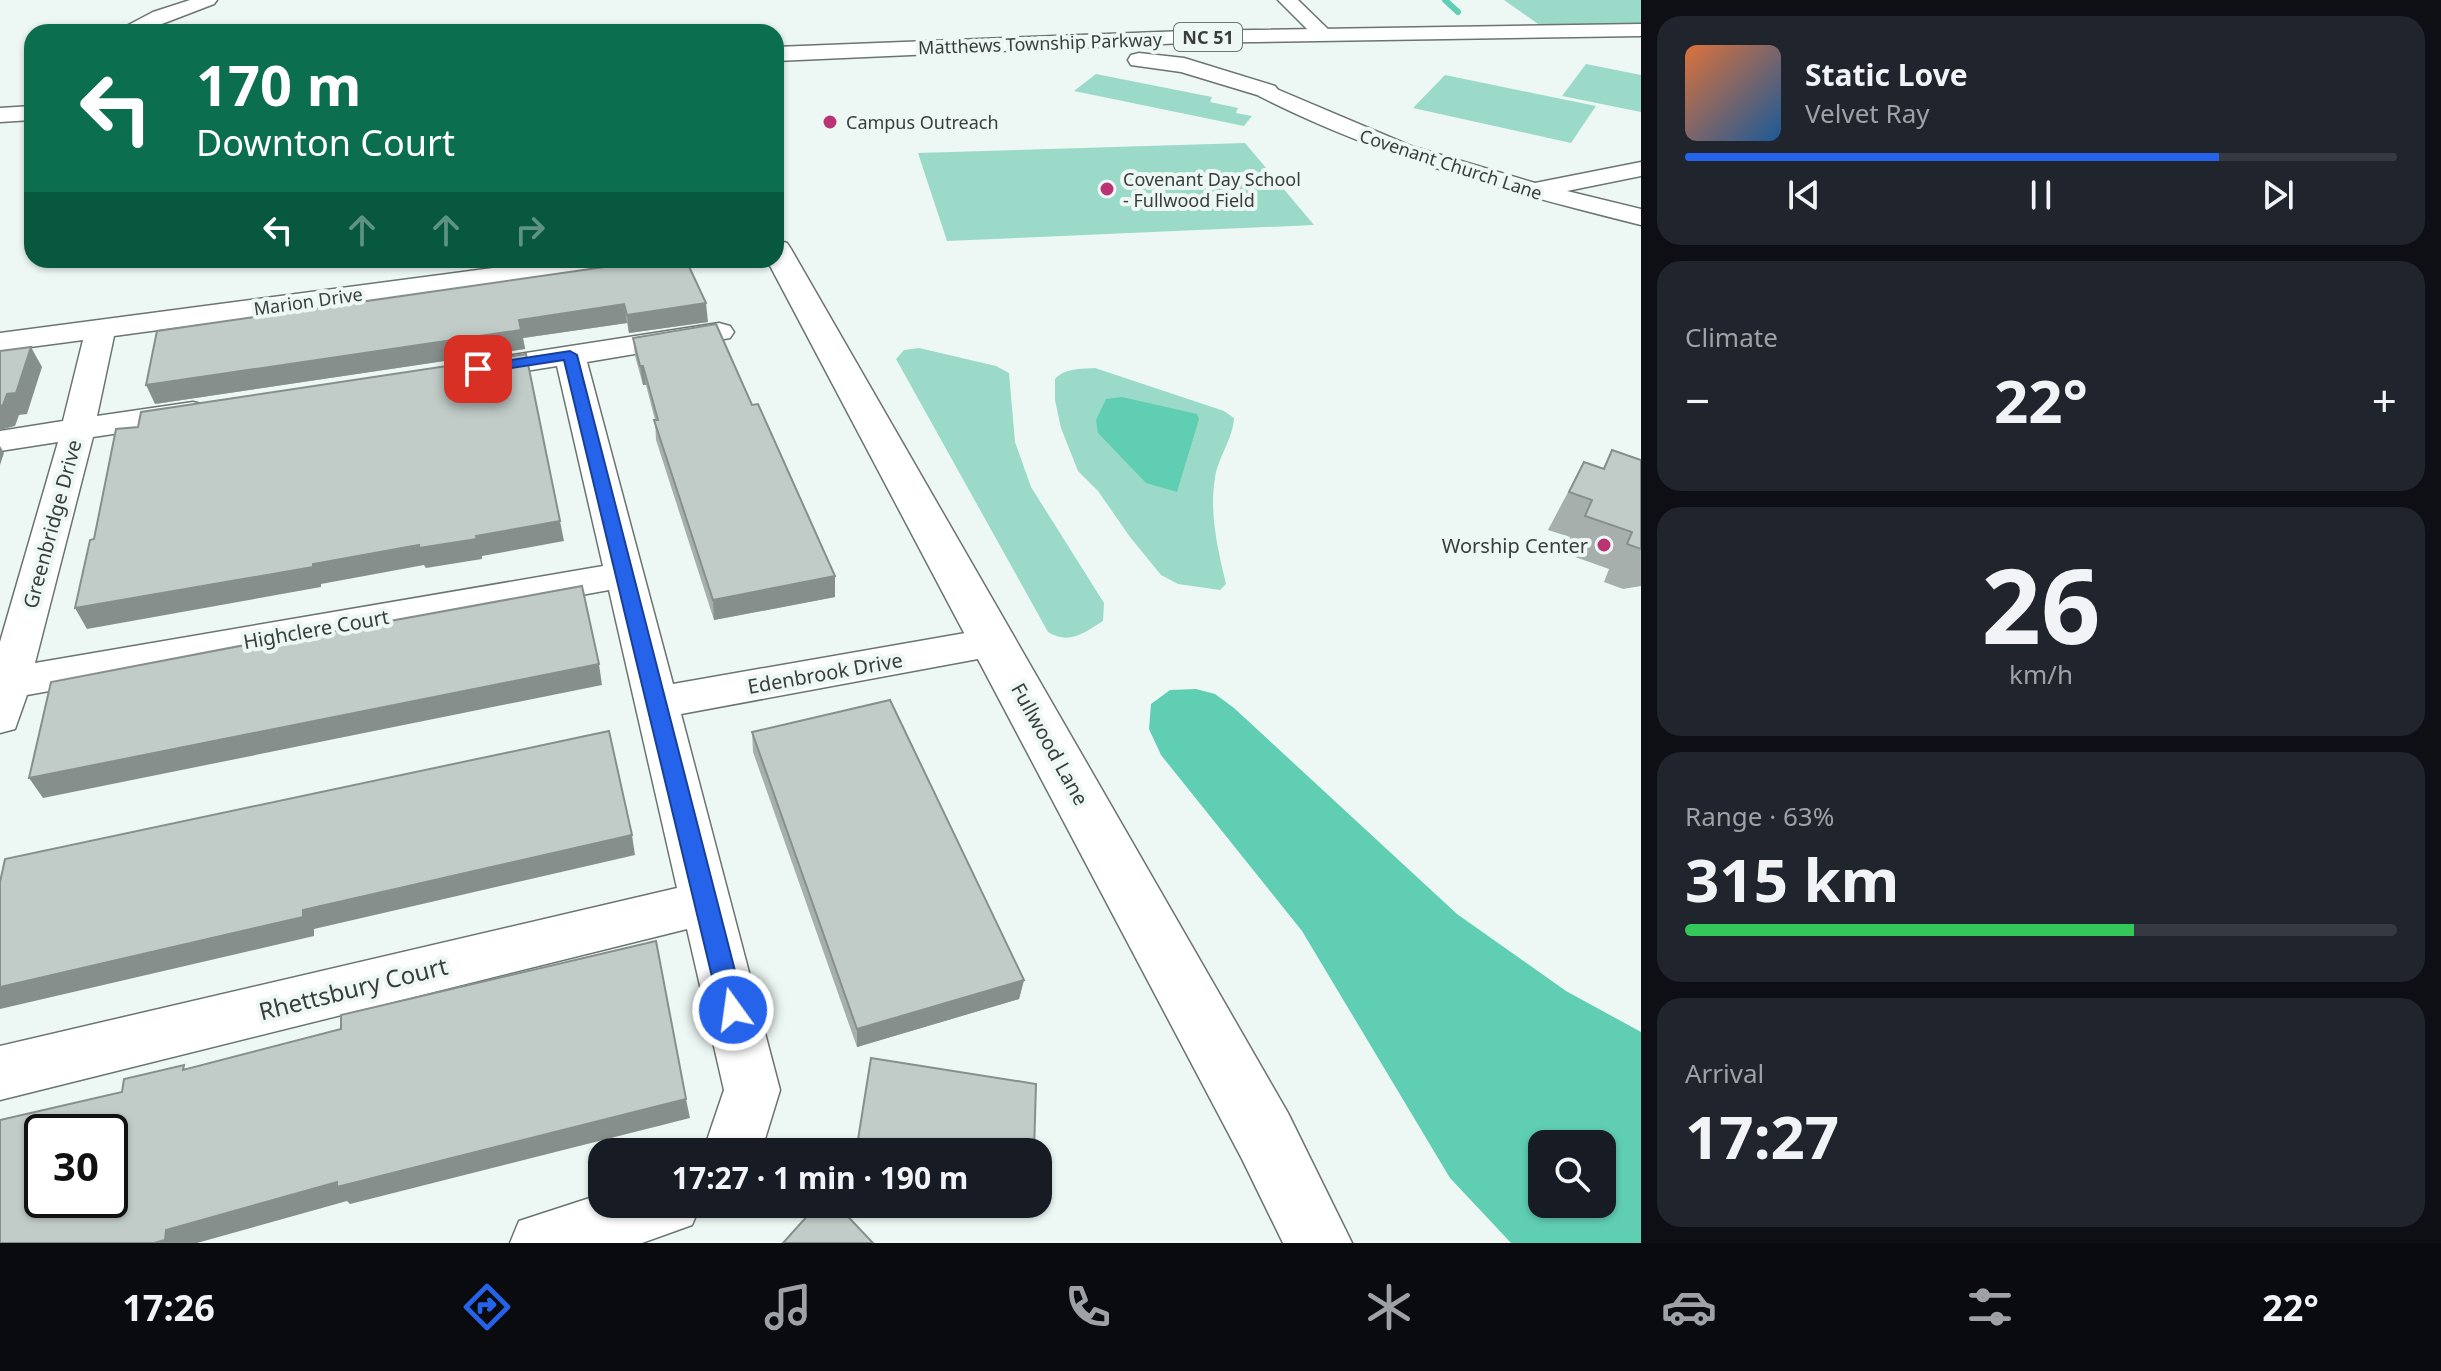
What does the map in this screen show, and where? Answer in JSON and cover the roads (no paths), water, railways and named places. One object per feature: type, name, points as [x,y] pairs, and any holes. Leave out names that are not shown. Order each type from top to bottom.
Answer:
[{"type":"main road","name":"Matthews Township Parkway","points":[[784,54],[1323,34],[1641,30]]},
{"type":"main road","name":"Matthews Township Parkway","points":[[784,70],[1265,51],[1641,45]]},
{"type":"main road","points":[[1265,51],[1251,60],[1248,68],[1267,91]]},
{"type":"main road","points":[[1029,59],[1053,63],[1157,61],[1206,70],[1267,91]]},
{"type":"main road","points":[[0,115],[24,114]]},
{"type":"main road","name":"Fullwood Lane","points":[[784,263],[1257,1122],[1318,1243]]},
{"type":"street","points":[[142,24],[208,0]]},
{"type":"street","points":[[1287,0],[1323,34]]},
{"type":"street","name":"Covenant Church Lane","points":[[1267,91],[1357,135],[1533,191],[1641,217]]},
{"type":"street","points":[[1533,191],[1641,169]]},
{"type":"street","name":"Marion Drive","points":[[0,342],[556,268]]},
{"type":"street","name":"Greenbridge Drive","points":[[4,700],[78,430],[100,329]]},
{"type":"street","points":[[447,374],[719,332]]},
{"type":"street","points":[[570,355],[752,1090],[737,1138]]},
{"type":"street","points":[[0,441],[216,409]]},
{"type":"street","name":"Highclere Court","points":[[4,700],[623,575]]},
{"type":"street","name":"Edenbrook Drive","points":[[655,703],[994,642]]},
{"type":"street","name":"Rhettsbury Court","points":[[0,1073],[706,903]]},
{"type":"street","points":[[541,1243],[624,1218]]},
{"type":"waterway","points":[[1445,0],[1458,12]]},
{"type":"place","name":"Campus Outreach","points":[[830,122]]},
{"type":"place","name":"Covenant Day School - Fullwood Field","points":[[1107,189]]},
{"type":"place","name":"Worship Center","points":[[1604,545]]}]
